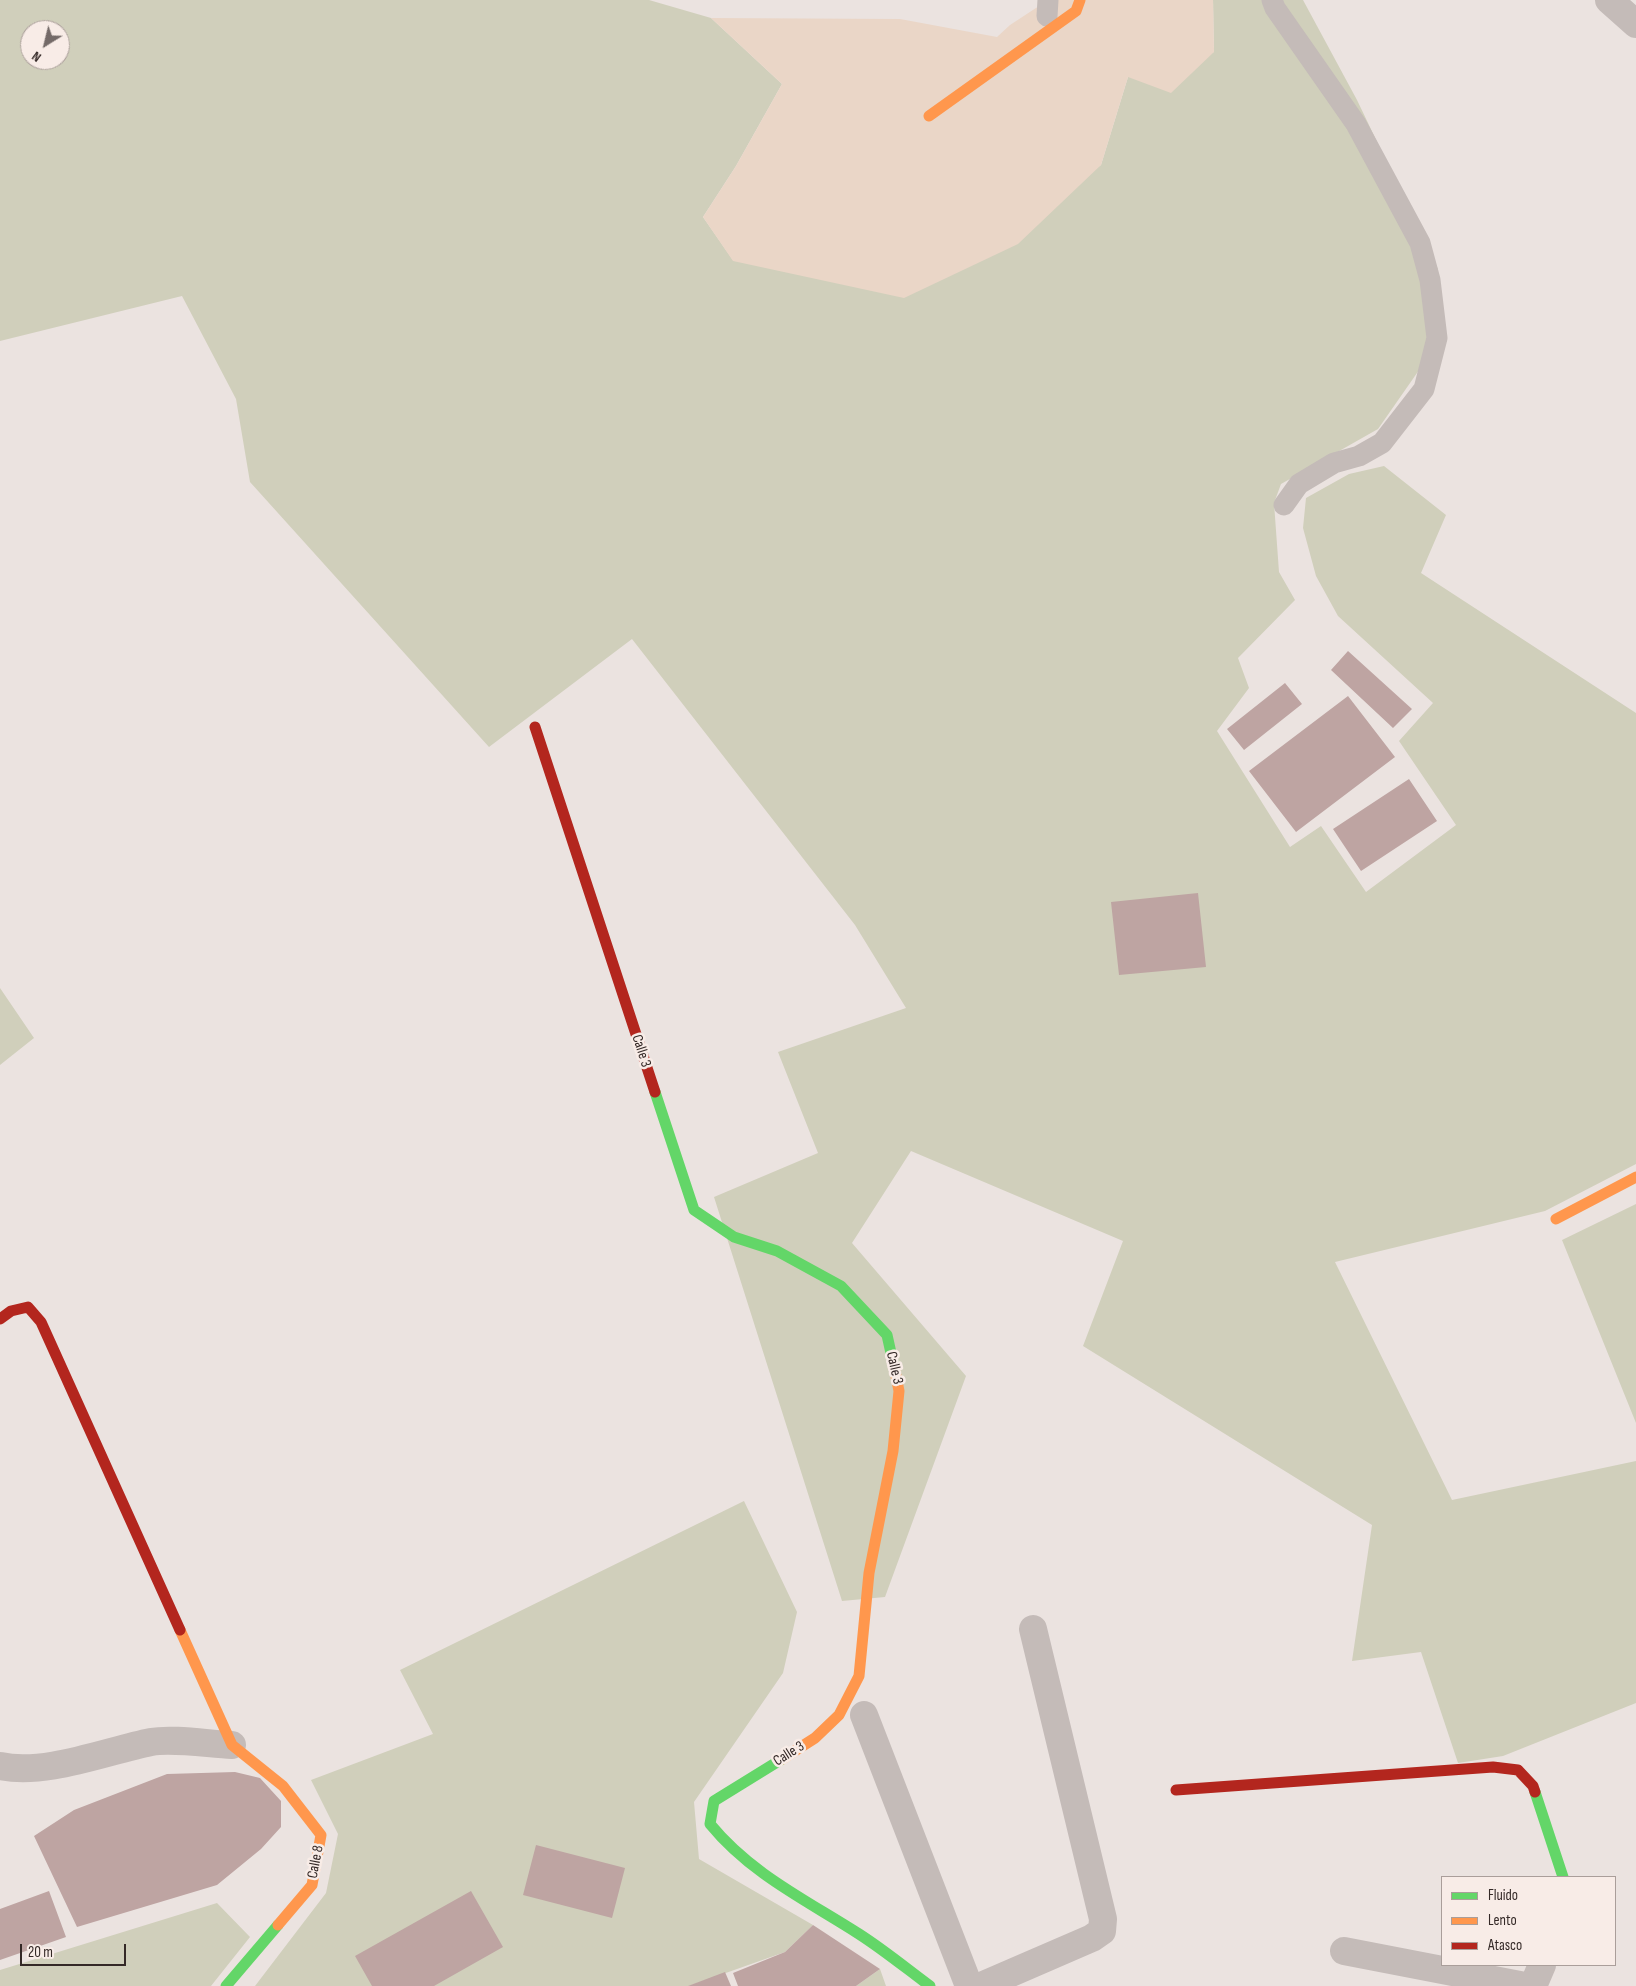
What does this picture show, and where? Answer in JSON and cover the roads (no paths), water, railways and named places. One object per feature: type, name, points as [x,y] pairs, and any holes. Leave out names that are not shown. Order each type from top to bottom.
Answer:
[{"type":"street","points":[[928,116],[1076,12],[1080,0]]},
{"type":"street","points":[[1609,0],[1636,24]]},
{"type":"street","name":"Calle 3","points":[[535,727],[694,1210],[734,1238],[777,1252],[841,1286],[886,1335],[900,1391],[893,1451],[868,1573],[859,1676],[839,1715],[814,1738],[714,1801],[710,1824],[724,1844],[785,1888],[862,1935],[930,1986]]},
{"type":"street","points":[[1556,1219],[1636,1176]]},
{"type":"street","points":[[0,1319],[11,1311],[28,1307],[41,1322],[232,1744],[153,1742],[66,1763],[13,1769],[0,1766]]},
{"type":"street","points":[[981,1986],[1092,1938],[1102,1931],[1103,1919],[1033,1629]]},
{"type":"street","points":[[864,1716],[969,1986]]},
{"type":"street","name":"Calle 8","points":[[226,1986],[312,1885],[321,1834],[283,1786],[232,1744]]},
{"type":"street","points":[[1176,1790],[1493,1767],[1518,1770],[1533,1786],[1563,1876]]},
{"type":"street","points":[[1344,1951],[1525,1986]]},
{"type":"street","points":[[1533,1986],[1542,1966]]},
{"type":"lane","points":[[1272,0],[1275,8],[1318,72],[1356,124],[1420,243],[1430,280],[1437,338],[1424,388],[1382,443],[1359,456],[1334,463],[1299,484],[1284,505]]}]
